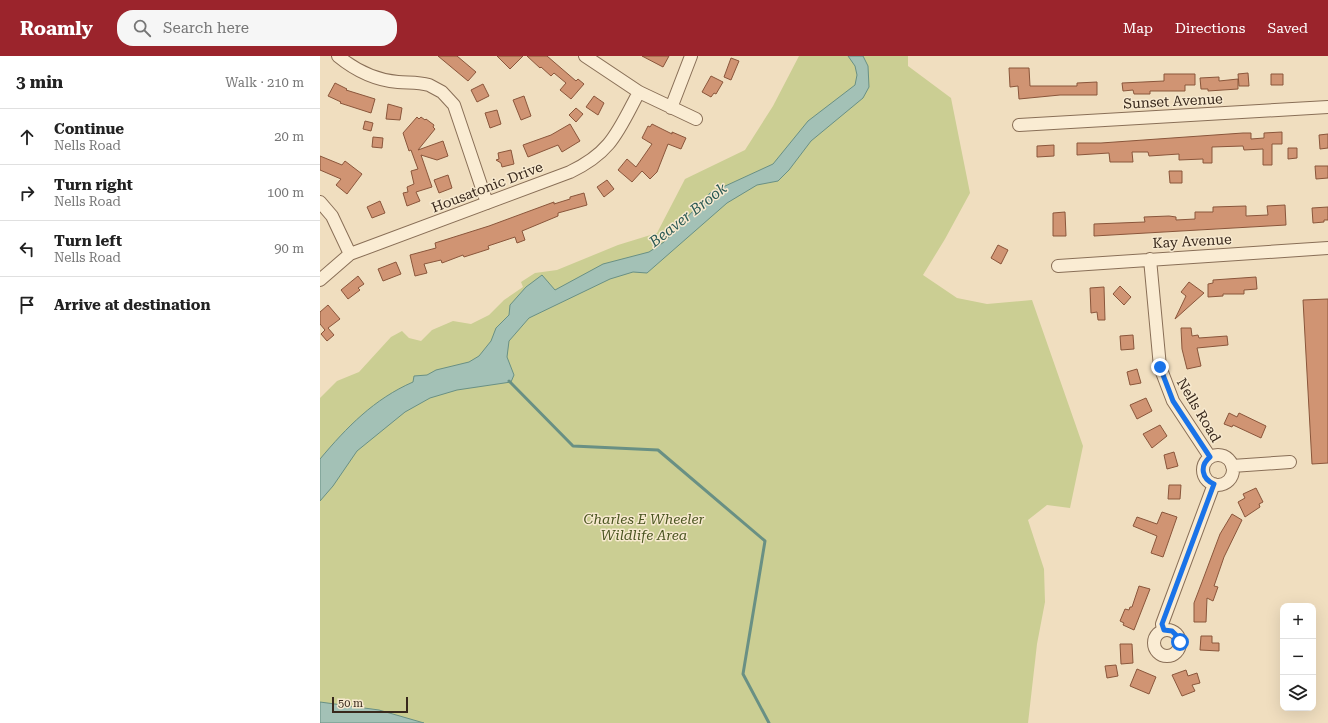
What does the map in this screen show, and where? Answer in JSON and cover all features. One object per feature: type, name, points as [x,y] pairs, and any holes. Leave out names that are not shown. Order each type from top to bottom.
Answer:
[{"type":"street","points":[[338,56],[351,66],[370,76],[384,80],[429,85],[436,87],[449,97],[459,116],[487,203]]},
{"type":"street","points":[[585,56],[639,92],[696,120]]},
{"type":"street","points":[[671,108],[691,56]]},
{"type":"street","name":"Housatonic Drive","points":[[320,280],[350,254],[570,172],[597,156],[613,140],[639,92]]},
{"type":"street","name":"Sunset Avenue","points":[[1019,125],[1328,106]]},
{"type":"street","points":[[320,202],[332,216],[350,254]]},
{"type":"street","name":"Kay Avenue","points":[[1058,266],[1328,248]]},
{"type":"street","name":"Nells Road","points":[[1150,259],[1160,367],[1173,401],[1210,457]]},
{"type":"street","name":"Nells Road","points":[[1214,484],[1206,479],[1203,470],[1206,460],[1214,455],[1223,456],[1232,466]]},
{"type":"street","points":[[1164,630],[1162,624],[1214,484],[1224,483],[1228,480],[1232,471],[1232,466],[1290,462]]},
{"type":"green space","name":"Charles E Wheeler Wildlife Area","points":[[799,56],[908,56],[908,66],[951,98],[970,193],[923,275],[957,298],[987,304],[1032,300],[1083,446],[1070,508],[1047,505],[1028,520],[1044,569],[1045,602],[1037,644],[1028,723],[320,723],[320,398],[337,381],[359,372],[391,337],[402,331],[409,338],[421,341],[432,330],[453,321],[471,324],[489,315],[504,300],[523,287],[521,282],[535,273],[557,270],[618,245],[657,233],[685,179],[745,150],[773,106]]},
{"type":"water","points":[[848,56],[863,56],[868,66],[869,87],[863,98],[811,141],[789,170],[778,181],[757,185],[727,203],[647,273],[633,272],[610,279],[529,318],[509,341],[507,357],[514,375],[511,382],[457,390],[430,398],[405,412],[357,451],[333,486],[320,501],[320,459],[340,436],[362,415],[386,397],[413,382],[414,376],[427,375],[436,370],[469,362],[479,356],[491,341],[496,328],[509,315],[510,305],[526,287],[542,275],[555,290],[603,264],[649,252],[664,242],[710,193],[773,164],[808,121],[855,85],[857,75],[855,66]]},
{"type":"water","points":[[320,702],[379,710],[424,723],[320,723]]},
{"type":"building","points":[[438,56],[457,56],[476,72],[468,81]]},
{"type":"building","points":[[497,56],[523,56],[510,69]]},
{"type":"building","points":[[527,56],[547,56],[576,81],[578,79],[584,84],[571,99],[560,90],[566,83],[554,73],[551,76]]},
{"type":"building","points":[[642,56],[669,56],[663,67]]},
{"type":"building","points":[[731,58],[739,61],[731,80],[724,77]]},
{"type":"building","points":[[1009,68],[1029,68],[1030,86],[1077,86],[1077,83],[1097,82],[1097,95],[1060,95],[1019,99],[1018,86],[1010,87]]},
{"type":"building","points":[[1248,73],[1249,86],[1239,86],[1238,74]]},
{"type":"building","points":[[1164,74],[1195,74],[1195,85],[1185,85],[1185,91],[1150,91],[1150,94],[1134,94],[1133,90],[1123,91],[1122,83],[1164,81]]},
{"type":"building","points":[[1271,74],[1283,74],[1283,85],[1271,85]]},
{"type":"building","points":[[711,76],[723,82],[716,94],[714,93],[711,97],[702,92]]},
{"type":"building","points":[[1219,77],[1219,81],[1238,79],[1238,89],[1208,91],[1208,89],[1201,89],[1200,78]]},
{"type":"building","points":[[335,83],[347,89],[346,90],[375,99],[371,113],[340,103],[341,102],[328,96]]},
{"type":"building","points":[[483,84],[489,96],[477,102],[471,90]]},
{"type":"building","points":[[524,96],[531,116],[521,120],[513,100]]},
{"type":"building","points":[[594,96],[604,103],[598,115],[586,107]]},
{"type":"building","points":[[388,104],[402,108],[400,120],[386,119]]},
{"type":"building","points":[[576,108],[583,114],[576,122],[569,115]]},
{"type":"building","points":[[497,110],[501,124],[490,128],[485,113]]},
{"type":"building","points":[[417,117],[419,119],[421,117],[425,120],[426,119],[434,125],[433,127],[435,129],[418,150],[443,141],[448,156],[437,160],[421,155],[432,187],[416,192],[420,201],[407,206],[403,193],[408,192],[407,187],[414,184],[411,171],[418,169],[411,150],[409,151],[403,133]]},
{"type":"building","points":[[365,121],[373,123],[371,131],[363,129]]},
{"type":"building","points":[[570,124],[580,141],[562,152],[558,145],[528,157],[523,145],[551,135]]},
{"type":"building","points":[[652,124],[672,134],[672,132],[686,138],[681,149],[668,144],[657,172],[650,179],[642,171],[632,182],[618,170],[627,159],[636,167],[652,144],[642,138],[648,126],[650,127]]},
{"type":"building","points":[[1282,132],[1282,144],[1272,144],[1272,165],[1263,165],[1263,149],[1244,150],[1243,146],[1212,147],[1212,163],[1203,163],[1203,159],[1179,160],[1179,154],[1149,156],[1148,152],[1132,152],[1133,162],[1110,162],[1109,153],[1077,155],[1077,143],[1101,143],[1243,133],[1251,133],[1251,139],[1264,138],[1264,133]]},
{"type":"building","points":[[1328,134],[1328,148],[1320,149],[1319,135]]},
{"type":"building","points":[[373,137],[383,138],[382,148],[372,147]]},
{"type":"building","points":[[1054,145],[1054,156],[1037,157],[1037,146]]},
{"type":"building","points":[[1288,148],[1297,148],[1297,158],[1288,159]]},
{"type":"building","points":[[511,150],[514,164],[502,167],[501,163],[496,160],[499,159],[498,153]]},
{"type":"building","points":[[320,156],[342,165],[345,161],[362,174],[347,194],[336,185],[341,179],[320,170]]},
{"type":"building","points":[[1315,166],[1328,166],[1328,178],[1316,179]]},
{"type":"building","points":[[1169,171],[1182,171],[1182,183],[1170,183]]},
{"type":"building","points":[[448,175],[452,188],[439,193],[434,180]]},
{"type":"building","points":[[607,180],[614,189],[604,197],[597,187]]},
{"type":"building","points":[[584,193],[587,205],[558,213],[558,216],[522,231],[525,240],[517,243],[515,237],[488,246],[489,249],[464,257],[463,255],[442,263],[441,260],[424,264],[427,273],[415,276],[410,255],[436,248],[435,243],[489,226],[554,202],[554,204],[570,199],[570,197]]},
{"type":"building","points":[[380,201],[385,213],[372,218],[367,207]]},
{"type":"building","points":[[1285,205],[1286,225],[1094,236],[1094,224],[1145,222],[1144,217],[1169,216],[1176,217],[1176,220],[1195,219],[1195,212],[1213,212],[1213,207],[1246,206],[1246,216],[1268,215],[1267,206]]},
{"type":"building","points":[[1328,207],[1328,220],[1313,223],[1312,208]]},
{"type":"building","points":[[1065,212],[1066,236],[1053,236],[1053,213]]},
{"type":"building","points":[[998,245],[1008,250],[1001,264],[991,258]]},
{"type":"building","points":[[396,262],[401,274],[383,281],[378,269]]},
{"type":"building","points":[[358,276],[364,284],[358,288],[360,290],[348,299],[341,290]]},
{"type":"building","points":[[1256,277],[1257,289],[1244,290],[1244,294],[1223,294],[1223,296],[1208,297],[1208,284],[1213,283],[1213,280]]},
{"type":"building","points":[[1189,282],[1204,293],[1175,319],[1186,296],[1181,292]]},
{"type":"building","points":[[1120,286],[1131,297],[1124,305],[1113,294]]},
{"type":"building","points":[[1104,287],[1105,320],[1098,320],[1097,312],[1091,313],[1090,288]]},
{"type":"building","points":[[1328,299],[1328,463],[1312,464],[1303,300]]},
{"type":"building","points":[[328,305],[340,319],[328,328],[334,335],[327,341],[321,334],[325,330],[320,324],[320,312]]},
{"type":"building","points":[[1181,328],[1191,328],[1192,336],[1198,335],[1199,338],[1227,336],[1228,345],[1197,348],[1201,366],[1187,369],[1182,349]]},
{"type":"building","points":[[1133,335],[1134,349],[1121,350],[1120,336]]},
{"type":"building","points":[[1137,369],[1141,383],[1130,385],[1127,372]]},
{"type":"building","points":[[1146,398],[1152,411],[1137,419],[1130,405]]},
{"type":"building","points":[[1229,413],[1237,417],[1239,413],[1266,426],[1261,438],[1233,425],[1232,427],[1224,424]]},
{"type":"building","points":[[1160,425],[1167,436],[1152,448],[1143,434]]},
{"type":"building","points":[[1174,452],[1178,466],[1167,469],[1164,455]]},
{"type":"building","points":[[1169,485],[1181,485],[1180,499],[1168,499]]},
{"type":"building","points":[[1256,488],[1263,502],[1259,504],[1260,507],[1245,517],[1238,502],[1245,498],[1243,494]]},
{"type":"building","points":[[1162,512],[1177,517],[1163,557],[1151,553],[1157,536],[1133,526],[1137,517],[1157,524]]},
{"type":"building","points":[[1232,514],[1242,520],[1224,557],[1214,586],[1218,587],[1213,601],[1207,598],[1206,622],[1194,622],[1194,603],[1220,534]]},
{"type":"building","points":[[1139,586],[1150,589],[1134,630],[1123,625],[1124,623],[1120,621],[1125,609],[1129,610],[1130,607],[1132,607]]},
{"type":"building","points":[[1201,636],[1212,636],[1212,643],[1219,643],[1219,651],[1200,650]]},
{"type":"building","points":[[1120,644],[1132,644],[1133,663],[1121,664]]},
{"type":"building","points":[[1116,665],[1118,676],[1107,678],[1105,666]]},
{"type":"building","points":[[1137,669],[1156,677],[1149,694],[1130,686]]},
{"type":"building","points":[[1186,670],[1188,676],[1197,673],[1200,683],[1192,685],[1195,691],[1182,696],[1172,675]]},
{"type":"waterway","points":[[509,381],[573,446],[658,450],[765,541],[743,674],[769,723]]},
{"type":"route","points":[[1160,367],[1165,385],[1173,401],[1210,457],[1206,460],[1203,470],[1206,479],[1214,484],[1162,624],[1164,630],[1172,631],[1176,634],[1180,642]]},
{"type":"water label","name":"Beaver Brook","points":[[688,215]]}]
